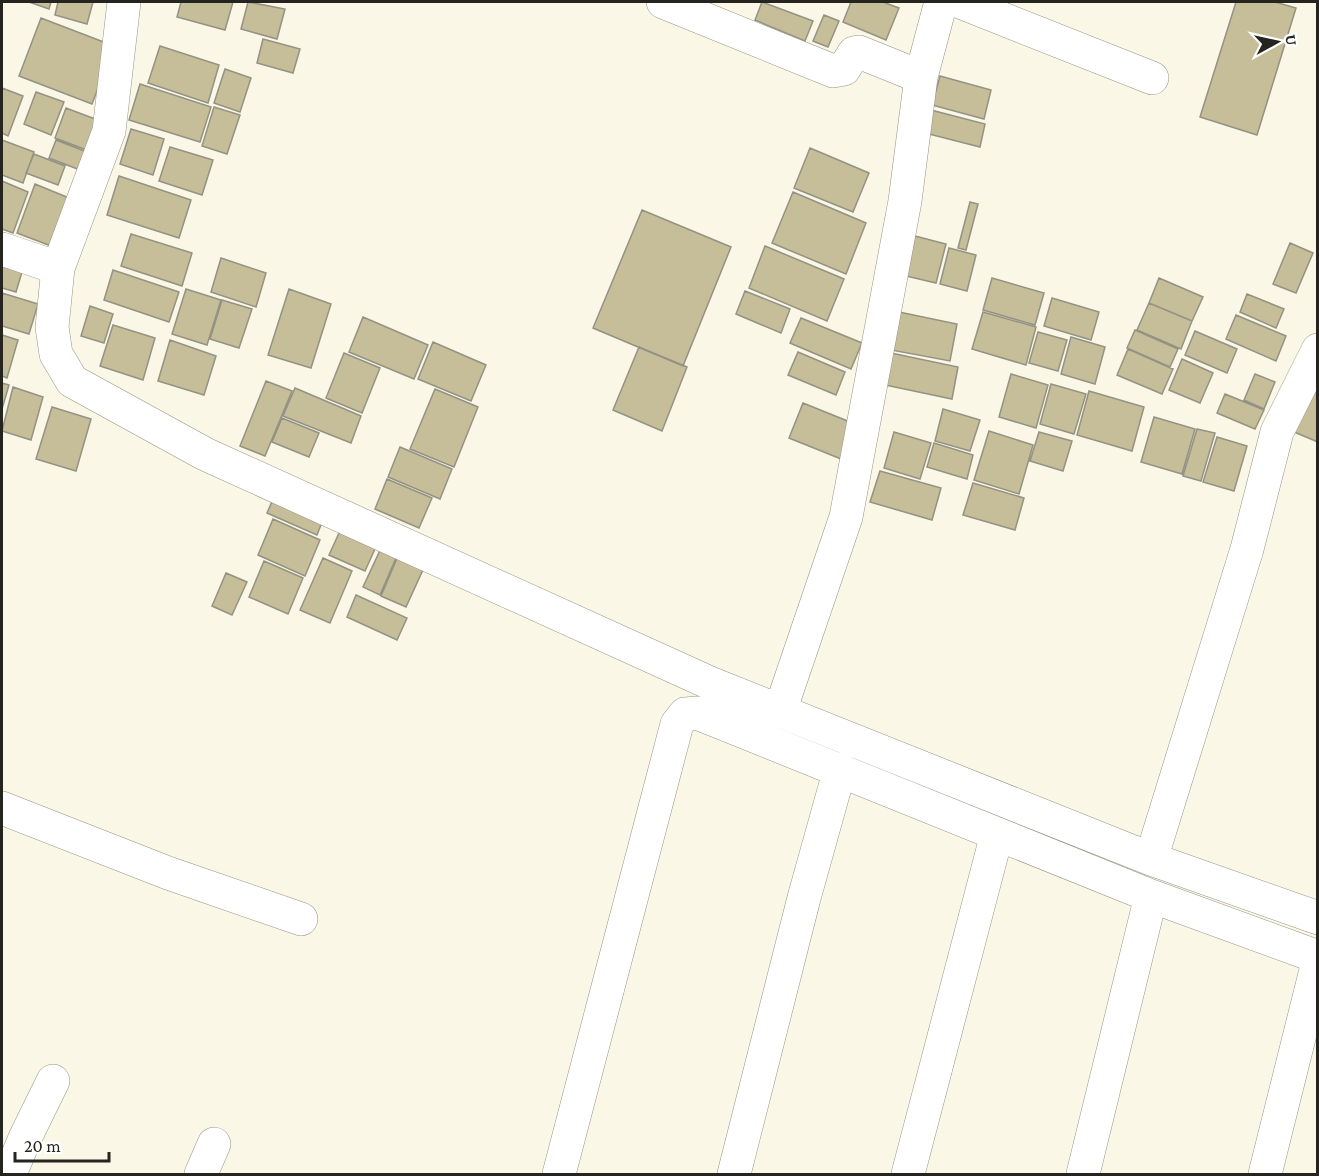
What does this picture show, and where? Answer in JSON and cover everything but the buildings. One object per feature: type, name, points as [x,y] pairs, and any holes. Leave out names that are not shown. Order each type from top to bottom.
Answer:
[{"type":"street","points":[[124,2],[109,131],[58,268],[52,327],[56,354],[72,381],[205,454],[710,683],[780,711],[944,794],[997,834],[1151,896],[1304,951],[1315,961],[1316,970],[1265,1174]]},
{"type":"street","points":[[663,2],[832,71],[844,69],[854,53],[859,52],[921,77]]},
{"type":"street","points":[[780,711],[846,517],[903,212],[921,77],[941,2]]},
{"type":"street","points":[[960,2],[1152,78]]},
{"type":"street","points":[[2,249],[58,268]]},
{"type":"street","points":[[1151,859],[1247,549],[1277,432],[1317,350]]},
{"type":"street","points":[[560,1174],[677,724],[685,714],[697,713],[840,769],[944,794],[1151,859],[1317,918]]},
{"type":"street","points":[[734,1174],[804,898],[840,769]]},
{"type":"street","points":[[2,808],[168,873],[301,919]]},
{"type":"street","points":[[908,1174],[997,834]]},
{"type":"street","points":[[1083,1174],[1151,896]]},
{"type":"street","points":[[10,1174],[13,1133],[53,1081]]},
{"type":"street","points":[[201,1174],[214,1144]]}]
